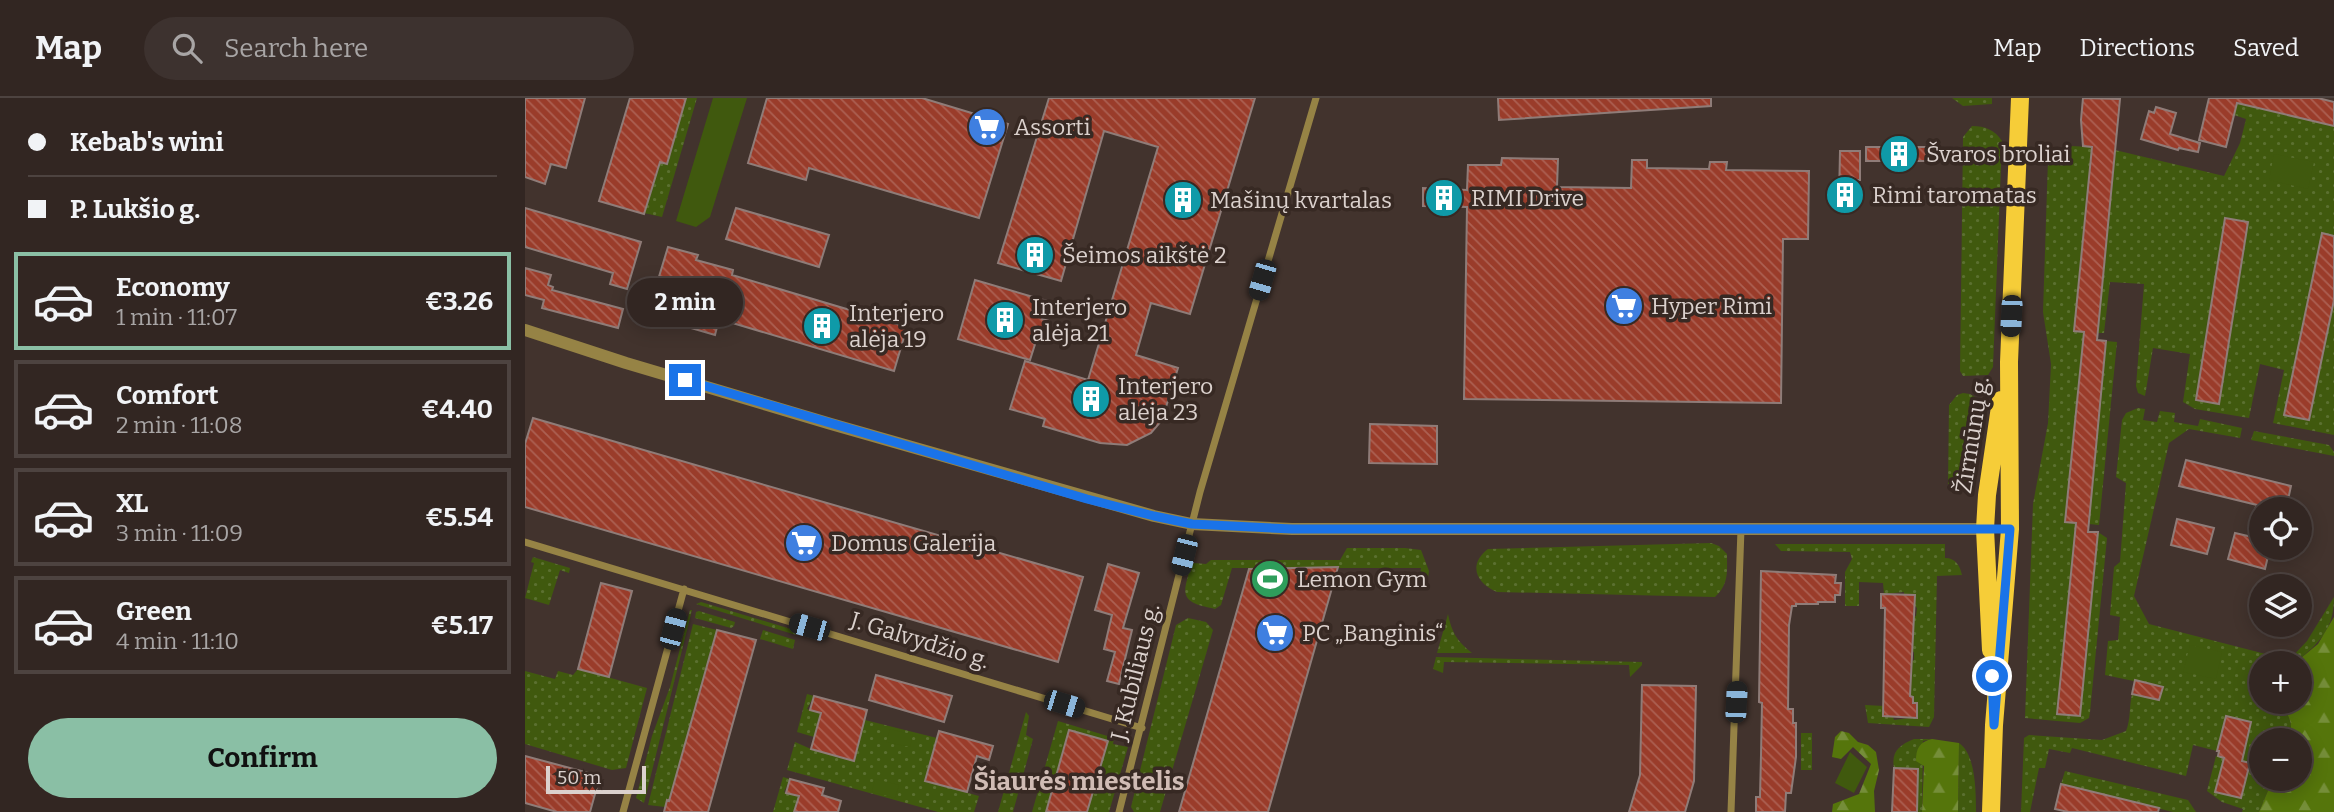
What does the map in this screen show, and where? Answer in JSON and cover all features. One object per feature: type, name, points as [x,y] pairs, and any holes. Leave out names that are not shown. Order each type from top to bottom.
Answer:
[{"type":"main road","name":"Žirmūnų g.","points":[[1991,812],[1994,725],[2010,529],[2009,362],[2020,98]]},
{"type":"main road","name":"Žirmūnų g.","points":[[1994,725],[1985,529],[1987,495],[2009,362]]},
{"type":"main road","points":[[1985,529],[2010,529]]},
{"type":"street","name":"J. Kubiliaus g.","points":[[1119,812],[1192,524],[1316,98]]},
{"type":"street","points":[[525,330],[626,363],[1060,491],[1192,524],[1292,529],[1985,529]]},
{"type":"street","points":[[1731,812],[1741,529]]},
{"type":"street","name":"J. Galvydžio g.","points":[[525,542],[1142,728]]},
{"type":"street","points":[[623,812],[684,589]]},
{"type":"green space","points":[[686,98],[697,98],[662,217],[644,213],[660,162],[667,163]]},
{"type":"green space","points":[[713,98],[747,98],[710,217],[696,227],[676,221]]},
{"type":"green space","points":[[1952,98],[1992,98],[1992,104],[1963,106]]},
{"type":"green space","points":[[2237,103],[2334,126],[2334,236],[2322,234],[2284,414],[2309,419],[2334,300],[2334,435],[2273,423],[2284,370],[2260,364],[2249,418],[2195,409],[2183,402],[2190,354],[2153,348],[2145,396],[2138,393],[2136,386],[2144,284],[2110,282],[2104,333],[2098,333],[2115,150],[2224,176],[2240,143],[2246,119],[2234,115]],"holes":[[[2225,219],[2248,222],[2219,404],[2196,400]]]},
{"type":"green space","points":[[1972,126],[1989,129],[2002,141],[1993,367],[1988,375],[1963,376],[1960,371],[1963,137]]},
{"type":"green space","points":[[2070,146],[2092,147],[2084,332],[2065,521],[2076,523],[2057,713],[2080,715],[2098,532],[2107,538],[2090,712],[2089,718],[2080,723],[2025,718],[2033,504],[2048,423],[2051,364],[2043,312],[2048,159],[2069,160]]},
{"type":"green space","points":[[2274,154],[2314,162],[2308,189],[2269,180]]},
{"type":"green space","points":[[2106,341],[2117,342],[2099,525],[2089,524]]},
{"type":"green space","points":[[1963,393],[1978,399],[1966,486],[1948,484],[1949,405],[1957,395]]},
{"type":"green space","points":[[2138,408],[2145,409],[2143,420],[2157,422],[2160,411],[2175,413],[2174,422],[2198,426],[2200,419],[2242,428],[2240,438],[2189,429],[2169,443],[2134,596],[2149,624],[2254,651],[2249,651],[2249,714],[2287,714],[2291,728],[2250,728],[2251,723],[2226,716],[2217,751],[2193,745],[2186,776],[2072,748],[2070,753],[2049,749],[2045,768],[2039,768],[2030,812],[2021,812],[2024,738],[2029,735],[2102,740],[2126,731],[2132,694],[2159,700],[2162,687],[2105,675],[2108,641],[2118,640],[2120,617],[2110,615],[2114,567],[2120,562],[2126,483],[2116,477],[2122,420],[2126,413]]},
{"type":"green space","points":[[2254,431],[2329,445],[2334,456],[2251,440]]},
{"type":"green space","points":[[1711,543],[1727,554],[1725,582],[1715,597],[1497,592],[1484,584],[1476,568],[1488,549]]},
{"type":"green space","points":[[1775,544],[1945,544],[1945,558],[1957,563],[1962,575],[1937,576],[1934,717],[1929,727],[1868,723],[1865,705],[1884,706],[1883,716],[1893,717],[1894,720],[1917,717],[1917,703],[1913,703],[1913,697],[1910,696],[1914,660],[1914,616],[1917,608],[1904,592],[1884,594],[1883,583],[1859,582],[1859,606],[1845,606],[1845,572],[1852,559],[1850,552],[1781,551]]},
{"type":"green space","points":[[1347,548],[1421,550],[1429,571],[1427,584],[1419,583],[1421,568],[1232,568],[1221,605],[1215,609],[1198,605],[1186,596],[1186,584],[1194,563],[1206,564],[1211,560],[1340,560]]},
{"type":"green space","points":[[533,557],[570,568],[569,573],[560,570],[549,605],[525,598],[534,563],[531,562]]},
{"type":"green space","points":[[2334,597],[2328,627],[2311,649],[2298,651],[2312,637]]},
{"type":"green space","points":[[701,602],[794,630],[796,635],[696,604]]},
{"type":"green space","points":[[692,610],[644,803],[636,798]]},
{"type":"green space","points":[[696,612],[735,622],[734,626],[731,628],[695,618]]},
{"type":"green space","points":[[1448,614],[1456,636],[1472,653],[1437,653]]},
{"type":"green space","points":[[2334,617],[2334,812],[2259,812],[2268,791],[2312,791],[2312,728],[2291,728],[2287,714],[2312,714],[2312,651],[2310,651],[2318,644]]},
{"type":"green space","points":[[1188,618],[1206,622],[1213,630],[1160,812],[1134,812],[1131,807],[1176,625]]},
{"type":"green space","points":[[693,624],[717,630],[670,797],[665,807],[648,805]]},
{"type":"green space","points":[[763,630],[795,640],[793,649],[760,639]]},
{"type":"green space","points":[[2190,645],[2222,652],[2216,679],[2183,672]]},
{"type":"green space","points":[[1436,657],[1642,662],[1642,665],[1630,677],[1629,665],[1444,662],[1443,673],[1433,669]]},
{"type":"green space","points":[[578,669],[647,688],[626,768],[612,770],[525,744],[525,671],[555,679],[558,671],[573,675]]},
{"type":"green space","points":[[807,694],[814,696],[807,709],[821,713],[814,737],[797,732]]},
{"type":"green space","points":[[1026,712],[1029,716],[1026,735],[1033,739],[1013,812],[998,812]]},
{"type":"green space","points":[[865,720],[937,738],[925,781],[979,796],[974,812],[938,812],[787,770],[795,742],[854,761]]},
{"type":"green space","points":[[1058,721],[1114,738],[1113,744],[1128,747],[1109,812],[1087,812],[1108,741],[1069,730],[1046,812],[1032,812]]},
{"type":"green space","points":[[890,729],[913,735],[910,747],[886,742]]},
{"type":"green space","points":[[1841,731],[1849,733],[1858,742],[1868,745],[1876,752],[1879,770],[1874,791],[1875,812],[1832,812],[1833,804],[1859,794],[1871,764],[1853,747],[1841,759],[1832,757],[1835,737]]},
{"type":"green space","points":[[2249,731],[2249,763],[2242,761]]},
{"type":"green space","points":[[1801,733],[1812,733],[1812,770],[1801,770]]},
{"type":"green space","points":[[1914,739],[1932,739],[1923,741],[1922,812],[1917,812],[1918,769],[1894,768],[1893,762],[1897,750]]},
{"type":"green space","points":[[1932,739],[1959,743],[1958,812],[1922,812],[1924,766],[1916,761],[1917,753],[1921,744]]},
{"type":"green space","points":[[1959,743],[1965,748],[1972,765],[1976,812],[1958,812]]},
{"type":"green space","points":[[1850,752],[1867,767],[1854,793],[1835,783]]},
{"type":"green space","points":[[2216,756],[2224,758],[2215,791],[2241,798],[2249,767],[2249,791],[2268,791],[2259,812],[2242,812],[2243,809],[2222,802],[2207,791]]},
{"type":"green space","points":[[2065,771],[2188,800],[2196,812],[2173,812],[2061,784]]},
{"type":"green space","points":[[783,777],[790,779],[784,792],[799,796],[794,812],[773,812]]},
{"type":"green space","points":[[875,779],[899,785],[895,798],[872,792]]},
{"type":"building","points":[[525,98],[585,98],[566,168],[551,164],[545,184],[525,177]]},
{"type":"building","points":[[630,98],[686,98],[667,164],[660,162],[644,214],[599,201]]},
{"type":"building","points":[[767,98],[922,98],[1008,124],[979,218],[809,168],[806,180],[748,163]]},
{"type":"building","points":[[1049,98],[1255,98],[1190,314],[1151,303],[1136,355],[1178,368],[1162,420],[1151,433],[1127,445],[1100,443],[1043,426],[1045,419],[1010,409],[1025,361],[1088,380],[1158,147],[1104,131],[1061,281],[998,263]]},
{"type":"building","points":[[1498,98],[1711,98],[1711,106],[1499,120]]},
{"type":"building","points":[[2083,98],[2120,99],[2097,340],[2106,341],[2088,532],[2098,532],[2080,716],[2057,714],[2076,523],[2065,522],[2084,332],[2074,331],[2092,147],[2083,146]]},
{"type":"building","points":[[2209,98],[2318,98],[2334,102],[2334,126],[2237,103],[2226,147],[2199,140]]},
{"type":"building","points":[[2156,107],[2176,113],[2170,134],[2200,143],[2198,152],[2178,150],[2141,139],[2149,111],[2154,113]]},
{"type":"building","name":"Švaros broliai","points":[[1866,147],[1932,147],[1932,161],[1866,161]]},
{"type":"building","points":[[1840,151],[1860,151],[1860,180],[1855,180],[1855,200],[1839,200]]},
{"type":"building","name":"Hyper Rimi","points":[[1502,158],[1558,159],[1557,187],[1631,188],[1632,160],[1647,160],[1647,168],[1709,169],[1710,162],[1727,162],[1726,170],[1809,171],[1808,239],[1783,239],[1781,403],[1464,399],[1467,207],[1423,206],[1423,188],[1467,190],[1468,165],[1501,165]]},
{"type":"building","points":[[525,208],[641,242],[627,289],[610,284],[613,273],[525,247]]},
{"type":"building","points":[[736,208],[829,235],[819,267],[726,239]]},
{"type":"building","points":[[2225,218],[2248,222],[2219,404],[2196,400]]},
{"type":"building","points":[[2322,233],[2334,236],[2334,300],[2309,420],[2284,415]]},
{"type":"building","points":[[668,247],[698,255],[696,260],[733,270],[732,275],[907,327],[894,371],[719,319],[715,335],[643,314],[646,302],[651,303]]},
{"type":"building","points":[[525,268],[551,275],[548,285],[553,287],[552,290],[623,309],[618,328],[542,308],[544,300],[525,295]]},
{"type":"building","name":"Interjero alėja 21","points":[[975,280],[1047,301],[1042,319],[1049,321],[1044,340],[1037,338],[1030,360],[958,339]]},
{"type":"building","name":"Domus Galerija","points":[[533,418],[1083,577],[1058,662],[525,507],[525,444]]},
{"type":"building","points":[[1370,424],[1437,426],[1437,464],[1369,463]]},
{"type":"building","points":[[2186,460],[2291,486],[2289,497],[2249,497],[2249,503],[2179,486]]},
{"type":"building","points":[[2177,519],[2214,528],[2207,554],[2171,545]]},
{"type":"building","points":[[2235,533],[2249,536],[2249,560],[2267,560],[2265,569],[2228,559]]},
{"type":"building","points":[[1108,564],[1139,573],[1123,628],[1132,630],[1119,684],[1107,681],[1115,652],[1104,649],[1112,615],[1095,610]]},
{"type":"building","name":"PC „Banginis“","points":[[1338,567],[1268,812],[1179,812],[1249,569]]},
{"type":"building","points":[[1761,571],[1836,575],[1835,583],[1841,583],[1840,595],[1835,595],[1835,602],[1792,606],[1789,625],[1788,709],[1793,709],[1793,723],[1796,723],[1796,757],[1791,793],[1786,793],[1785,812],[1756,812],[1756,797],[1760,797],[1761,755]]},
{"type":"building","points":[[601,583],[632,591],[609,677],[578,669]]},
{"type":"building","points":[[1881,594],[1915,595],[1910,696],[1913,697],[1913,703],[1917,703],[1917,718],[1883,716],[1885,608],[1881,608]]},
{"type":"building","points":[[717,630],[756,640],[708,812],[664,812],[667,800],[669,801]]},
{"type":"building","points":[[876,675],[952,696],[944,722],[869,700]]},
{"type":"building","points":[[2135,680],[2163,687],[2159,700],[2132,694]]},
{"type":"building","points":[[1642,685],[1696,686],[1694,781],[1685,812],[1629,812],[1640,775]]},
{"type":"building","points":[[814,696],[867,710],[854,761],[811,749],[821,713],[810,710]]},
{"type":"building","points":[[2226,716],[2251,722],[2242,761],[2249,763],[2249,767],[2241,798],[2215,792],[2224,758],[2218,756]]},
{"type":"building","points":[[1069,730],[1108,741],[1087,812],[1046,812]]},
{"type":"building","points":[[939,731],[993,746],[989,760],[977,756],[967,792],[925,781]]},
{"type":"building","points":[[525,756],[600,776],[590,812],[557,812],[525,803]]},
{"type":"building","points":[[1894,768],[1918,769],[1917,812],[1892,812]]},
{"type":"building","points":[[790,779],[824,788],[822,795],[841,801],[838,812],[794,812],[799,796],[786,793]]},
{"type":"building","points":[[2061,784],[2159,808],[2158,812],[2068,812],[2055,809]]},
{"type":"place","name":"Assorti","points":[[987,127]]},
{"type":"place","name":"Švaros broliai","points":[[1899,154]]},
{"type":"place","name":"Rimi taromatas","points":[[1845,195]]},
{"type":"place","name":"RIMI Drive","points":[[1444,198]]},
{"type":"place","name":"Mašinų kvartalas","points":[[1183,200]]},
{"type":"place","name":"Šeimos aikštė 2","points":[[1035,255]]},
{"type":"place","name":"Hyper Rimi","points":[[1624,306]]},
{"type":"place","name":"Interjero alėja 21","points":[[1005,320]]},
{"type":"place","name":"Interjero alėja 19","points":[[822,326]]},
{"type":"place","name":"Interjero alėja 23","points":[[1091,399]]},
{"type":"place","name":"Domus Galerija","points":[[804,543]]},
{"type":"place","name":"Lemon Gym","points":[[1270,579]]},
{"type":"place","name":"PC „Banginis“","points":[[1275,633]]},
{"type":"district","name":"Šiaurės miestelis","points":[[1079,781]]},
{"type":"route","points":[[685,380],[1087,499],[1192,524],[1292,529],[2010,529],[1994,725],[1992,676]]}]
